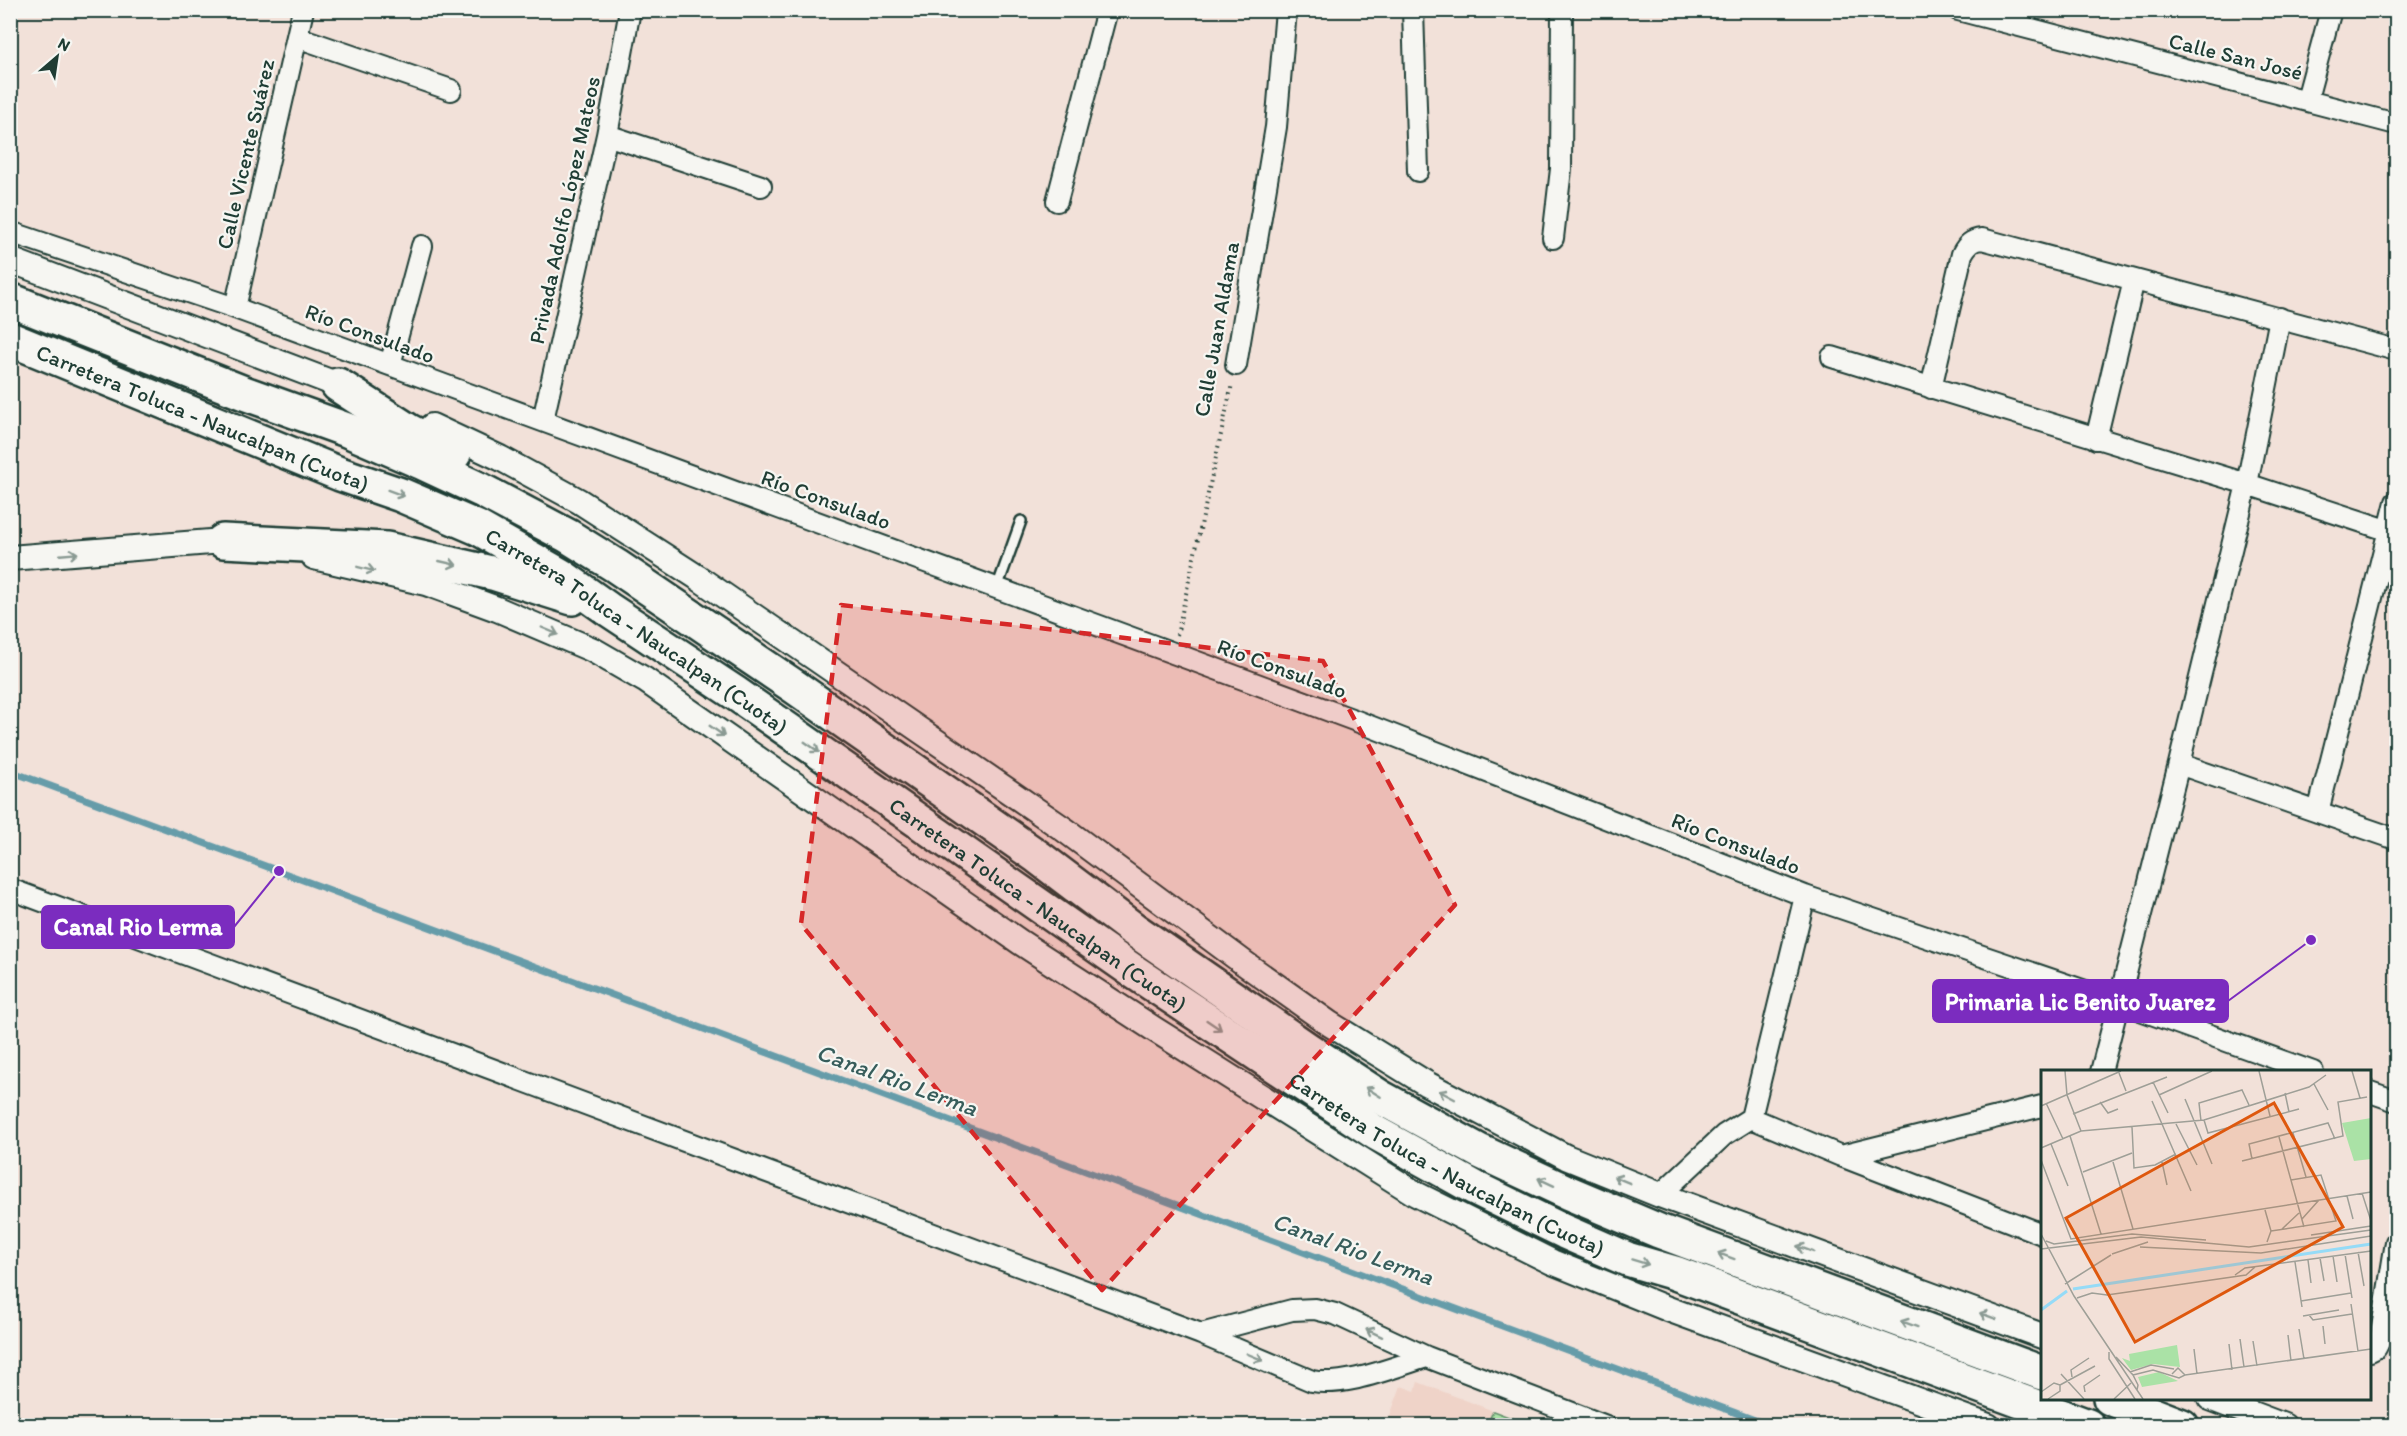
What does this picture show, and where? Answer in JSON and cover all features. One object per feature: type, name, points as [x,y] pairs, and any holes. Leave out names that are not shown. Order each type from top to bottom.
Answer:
[{"type":"highway","name":"Carretera Toluca - Naucalpan (Cuota)","points":[[10,300],[244,393],[347,430],[481,490],[568,536],[669,601],[1038,857],[1134,929],[1307,1049],[1380,1097],[1479,1151],[1614,1213],[2041,1372]]},
{"type":"highway","name":"Carretera Toluca - Naucalpan (Cuota)","points":[[10,339],[478,528],[560,575],[735,693],[1300,1085],[1376,1133],[1449,1174],[1555,1227],[1627,1258],[1675,1273],[2088,1425]]},
{"type":"highway","points":[[338,385],[409,431],[535,496],[614,544],[669,601]]},
{"type":"highway","points":[[223,541],[387,549],[495,574],[608,609]]},
{"type":"highway","points":[[2115,1400],[2182,1425]]},
{"type":"street","name":"Calle Vicente Suárez","points":[[235,308],[303,10]]},
{"type":"street","name":"Privada Adolfo López Mateos","points":[[543,420],[607,135],[630,10]]},
{"type":"street","points":[[1057,201],[1107,10]]},
{"type":"street","name":"Calle Juan Aldama","points":[[1236,365],[1276,127],[1286,10]]},
{"type":"street","points":[[1413,10],[1418,171]]},
{"type":"street","points":[[1552,238],[1561,169],[1562,10]]},
{"type":"street","name":"Calle San José","points":[[1958,10],[2397,124]]},
{"type":"street","points":[[2307,99],[2331,10]]},
{"type":"street","points":[[297,37],[451,90]]},
{"type":"street","points":[[607,135],[761,186]]},
{"type":"street","name":"Río Consulado","points":[[10,232],[235,308],[1173,653],[1354,720],[1805,896],[2310,1070]]},
{"type":"street","points":[[1930,388],[1962,254],[1968,244],[1975,240],[2397,350]]},
{"type":"street","points":[[390,365],[422,246]]},
{"type":"street","points":[[10,260],[379,401],[500,458],[579,501],[697,577],[1065,830],[1330,1024],[1426,1084],[1566,1157],[1660,1195],[2041,1335]]},
{"type":"street","points":[[2096,438],[2134,280]]},
{"type":"street","points":[[2101,1070],[2247,484],[2280,318]]},
{"type":"street","points":[[1832,357],[2247,484],[2393,532]]},
{"type":"street","points":[[2318,812],[2393,532],[2397,502]]},
{"type":"street","points":[[10,558],[223,541],[335,561],[426,583],[497,609],[593,650],[645,680],[1030,948],[1416,1194],[1552,1262],[1668,1309],[1988,1425]]},
{"type":"street","points":[[2179,764],[2397,839]]},
{"type":"street","points":[[10,889],[1201,1334],[1312,1381],[1341,1382],[1428,1357]]},
{"type":"street","points":[[1660,1195],[1724,1136],[1751,1118],[1805,896]]},
{"type":"street","points":[[2371,1092],[2397,1101]]},
{"type":"street","points":[[1840,1156],[2041,1106]]},
{"type":"street","points":[[1751,1118],[1840,1156],[2041,1233]]},
{"type":"street","points":[[2371,1350],[2376,1348],[2380,1340],[2397,1242]]},
{"type":"street","points":[[1201,1334],[1292,1310],[1315,1309],[1335,1314],[1428,1357],[1606,1425]]},
{"type":"street","points":[[2215,1400],[2284,1425]]},
{"type":"lane","points":[[997,588],[1021,521]]},
{"type":"path","name":"Calle Juan Aldama","points":[[1173,653],[1236,365]]},
{"type":"highlighted area","points":[[841,605],[1323,661],[1455,905],[1102,1290],[801,924]]},
{"type":"shaded area","points":[[1418,1382],[1530,1425],[1386,1426],[1401,1386],[1415,1391]]},
{"type":"green space","points":[[1493,1411],[1530,1425],[1487,1425]]},
{"type":"waterway","name":"Canal Rio Lerma","points":[[10,771],[1771,1426]]},
{"type":"place","name":"Canal Rio Lerma","points":[[279,871]]},
{"type":"place","name":"Primaria Lic Benito Juarez","points":[[2311,940]]}]
